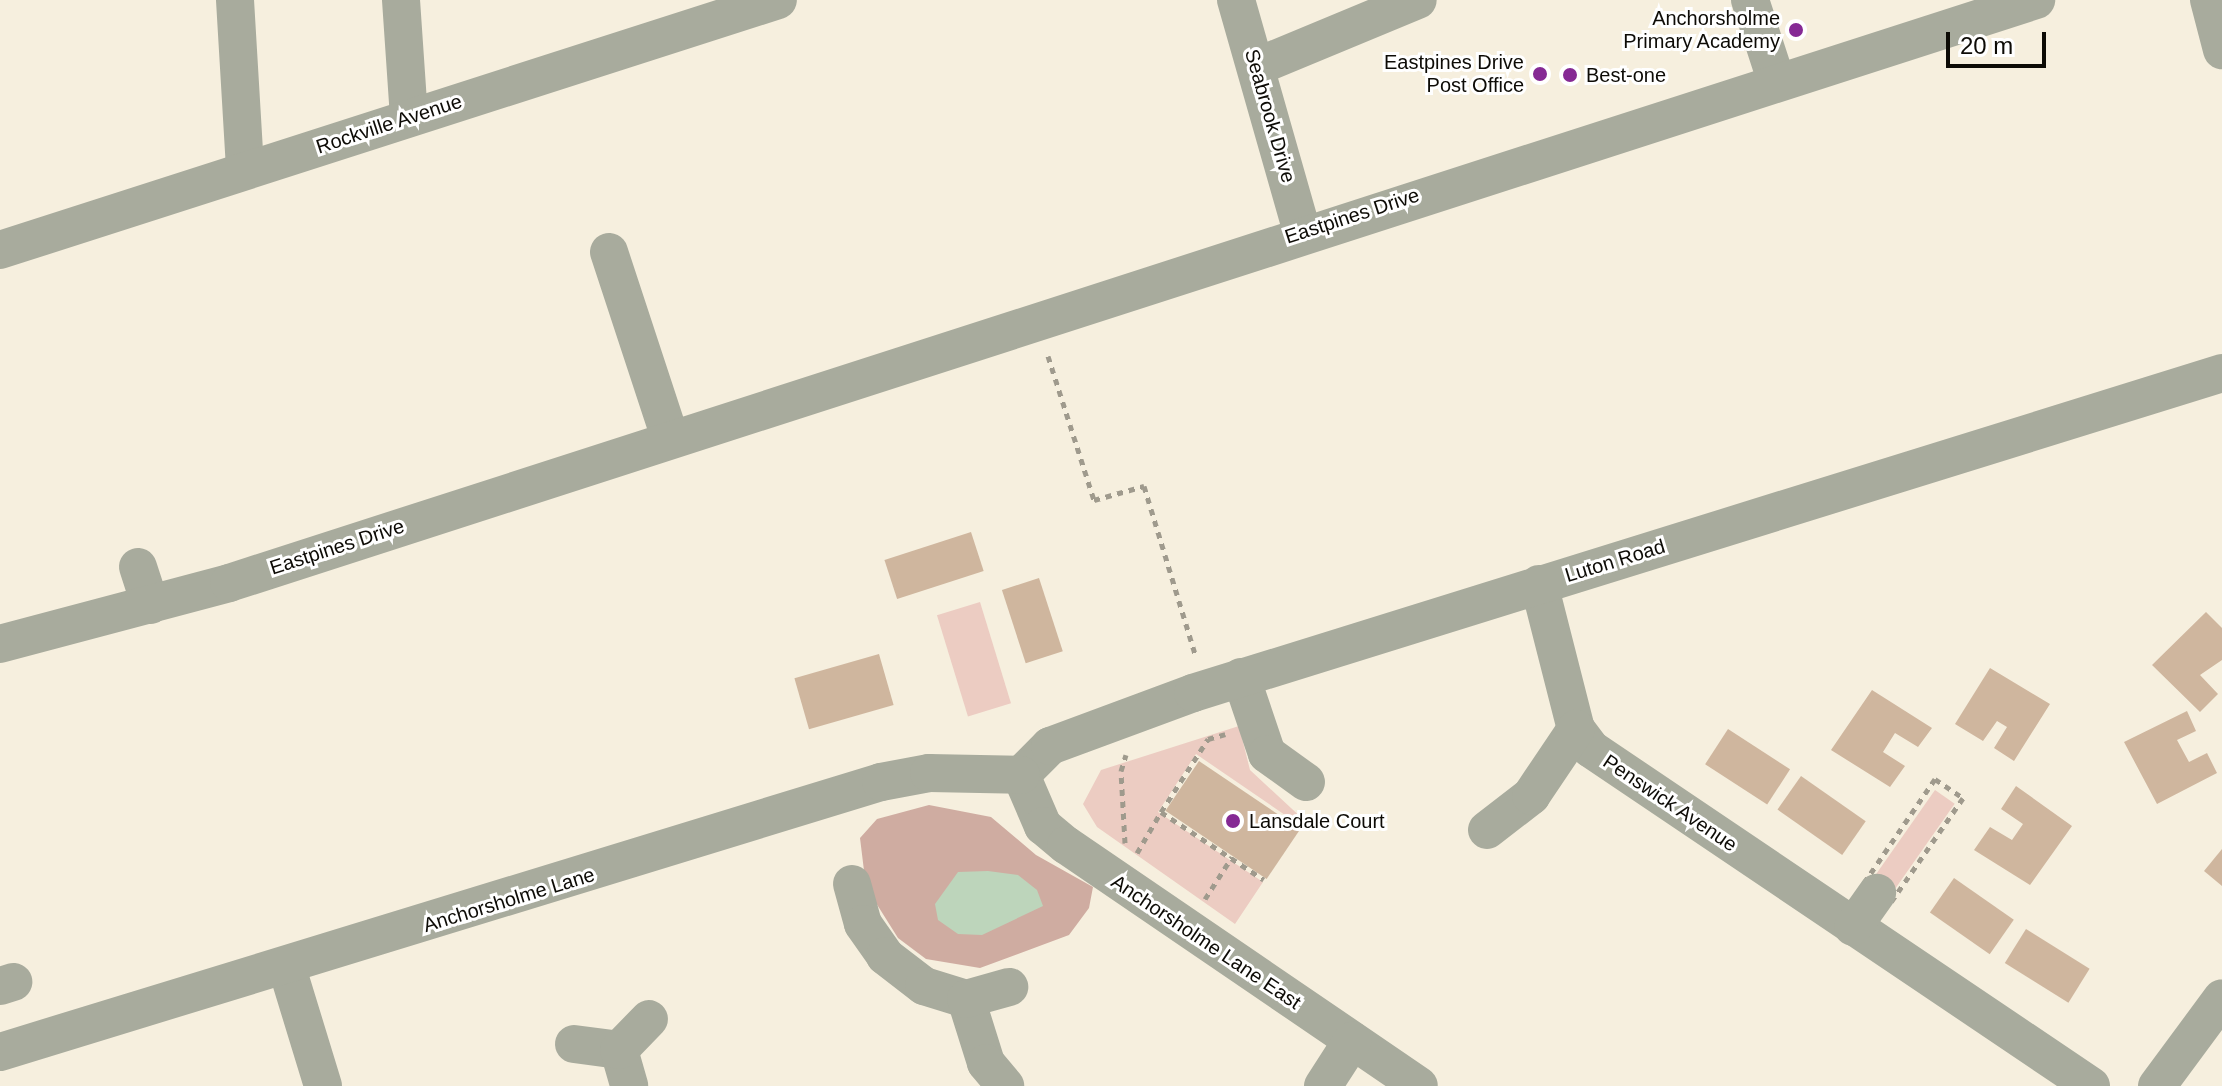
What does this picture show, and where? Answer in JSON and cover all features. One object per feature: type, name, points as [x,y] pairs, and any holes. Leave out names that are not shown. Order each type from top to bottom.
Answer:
[{"type":"street","points":[[235,0],[245,170]]},
{"type":"street","points":[[401,0],[409,118]]},
{"type":"street","name":"Rockville Avenue","points":[[0,250],[778,0]]},
{"type":"street","name":"Seabrook Drive","points":[[1236,0],[1302,232]]},
{"type":"street","points":[[1256,67],[1418,0]]},
{"type":"street","points":[[1750,0],[1776,80]]},
{"type":"street","name":"Eastpines Drive","points":[[0,644],[150,605],[1302,232],[2036,0]]},
{"type":"street","points":[[2209,0],[2222,50]]},
{"type":"street","points":[[609,252],[670,438]]},
{"type":"street","name":"Luton Road","points":[[1021,775],[1050,746],[1223,682],[2222,373]]},
{"type":"street","points":[[138,567],[150,605]]},
{"type":"street","name":"Penswick Avenue","points":[[1539,584],[1576,729],[1591,749],[2091,1086]]},
{"type":"street","points":[[1223,682],[1257,725],[1267,754],[1306,782]]},
{"type":"street","points":[[1487,830],[1531,796],[1576,729]]},
{"type":"street","name":"Anchorsholme Lane","points":[[0,1052],[287,968],[881,782],[929,773],[1021,775]]},
{"type":"street","name":"Anchorsholme Lane East","points":[[1021,775],[1043,826],[1118,881],[1419,1086]]},
{"type":"street","points":[[852,884],[863,924],[885,956],[924,986],[966,999],[1009,987]]},
{"type":"street","points":[[1853,927],[1877,893]]},
{"type":"street","points":[[287,968],[323,1086]]},
{"type":"street","points":[[2157,1086],[2222,998]]},
{"type":"street","points":[[966,999],[986,1063],[1005,1086]]},
{"type":"street","points":[[619,1050],[649,1019]]},
{"type":"street","points":[[1323,1086],[1352,1041]]},
{"type":"street","points":[[574,1044],[619,1050]]},
{"type":"street","points":[[619,1050],[629,1086]]},
{"type":"path","points":[[1036,320],[1094,500],[1144,486],[1223,682]]},
{"type":"path","points":[[1118,881],[1128,836],[1121,771],[1139,712]]},
{"type":"path","points":[[1118,881],[1208,739],[1257,725]]},
{"type":"path","points":[[1935,779],[1963,798],[1891,902],[1877,893],[1864,883],[1935,779]]},
{"type":"path","points":[[1161,812],[1264,880]]},
{"type":"path","points":[[1186,927],[1232,857]]},
{"type":"shaded area","points":[[980,602],[1011,703],[968,717],[937,615]]},
{"type":"shaded area","points":[[1239,726],[1250,770],[1305,821],[1301,826],[1196,754],[1158,812],[1263,882],[1235,924],[1097,827],[1083,804],[1101,770]]},
{"type":"shaded area","points":[[1935,790],[1955,804],[1889,898],[1869,884]]},
{"type":"shaded area","points":[[929,805],[991,817],[1036,855],[1093,887],[1089,908],[1069,935],[980,968],[926,959],[898,938],[866,887],[860,838],[877,819]]},
{"type":"shaded area","points":[[988,871],[1018,875],[1037,890],[1043,906],[982,935],[958,934],[938,920],[935,904],[958,872]]},
{"type":"building","points":[[971,532],[984,571],[897,599],[884,560]]},
{"type":"building","points":[[1039,578],[1063,651],[1026,663],[1002,590]]},
{"type":"building","points":[[2206,612],[2222,628],[2222,660],[2200,675],[2218,694],[2200,712],[2152,665]]},
{"type":"building","points":[[879,654],[894,705],[809,729],[794,678]]},
{"type":"building","points":[[1990,668],[2050,704],[2014,761],[1994,748],[2007,727],[1997,721],[1983,741],[1955,724]]},
{"type":"building","points":[[1872,690],[1932,728],[1918,747],[1895,733],[1883,752],[1905,766],[1890,787],[1831,750]]},
{"type":"building","points":[[2187,711],[2196,731],[2177,740],[2189,762],[2207,753],[2217,773],[2157,804],[2124,742]]},
{"type":"building","points":[[1728,729],[1790,769],[1767,805],[1705,764]]},
{"type":"building","name":"Lansdale Court","points":[[1199,761],[1300,829],[1267,879],[1165,811]]},
{"type":"building","points":[[1801,776],[1866,821],[1842,855],[1777,810]]},
{"type":"building","points":[[2016,786],[2072,826],[2030,885],[1974,850],[1990,827],[2012,840],[2023,824],[2001,809]]},
{"type":"building","points":[[2222,849],[2222,886],[2204,871]]},
{"type":"building","points":[[1954,878],[2014,920],[1990,954],[1930,912]]},
{"type":"building","points":[[2026,929],[2090,969],[2068,1003],[2005,963]]},
{"type":"place","name":"Anchorsholme Primary Academy","points":[[1796,30]]},
{"type":"place","name":"Eastpines Drive Post Office","points":[[1540,74]]},
{"type":"place","name":"Best-one","points":[[1570,75]]},
{"type":"place","name":"Lansdale Court","points":[[1233,821]]}]
